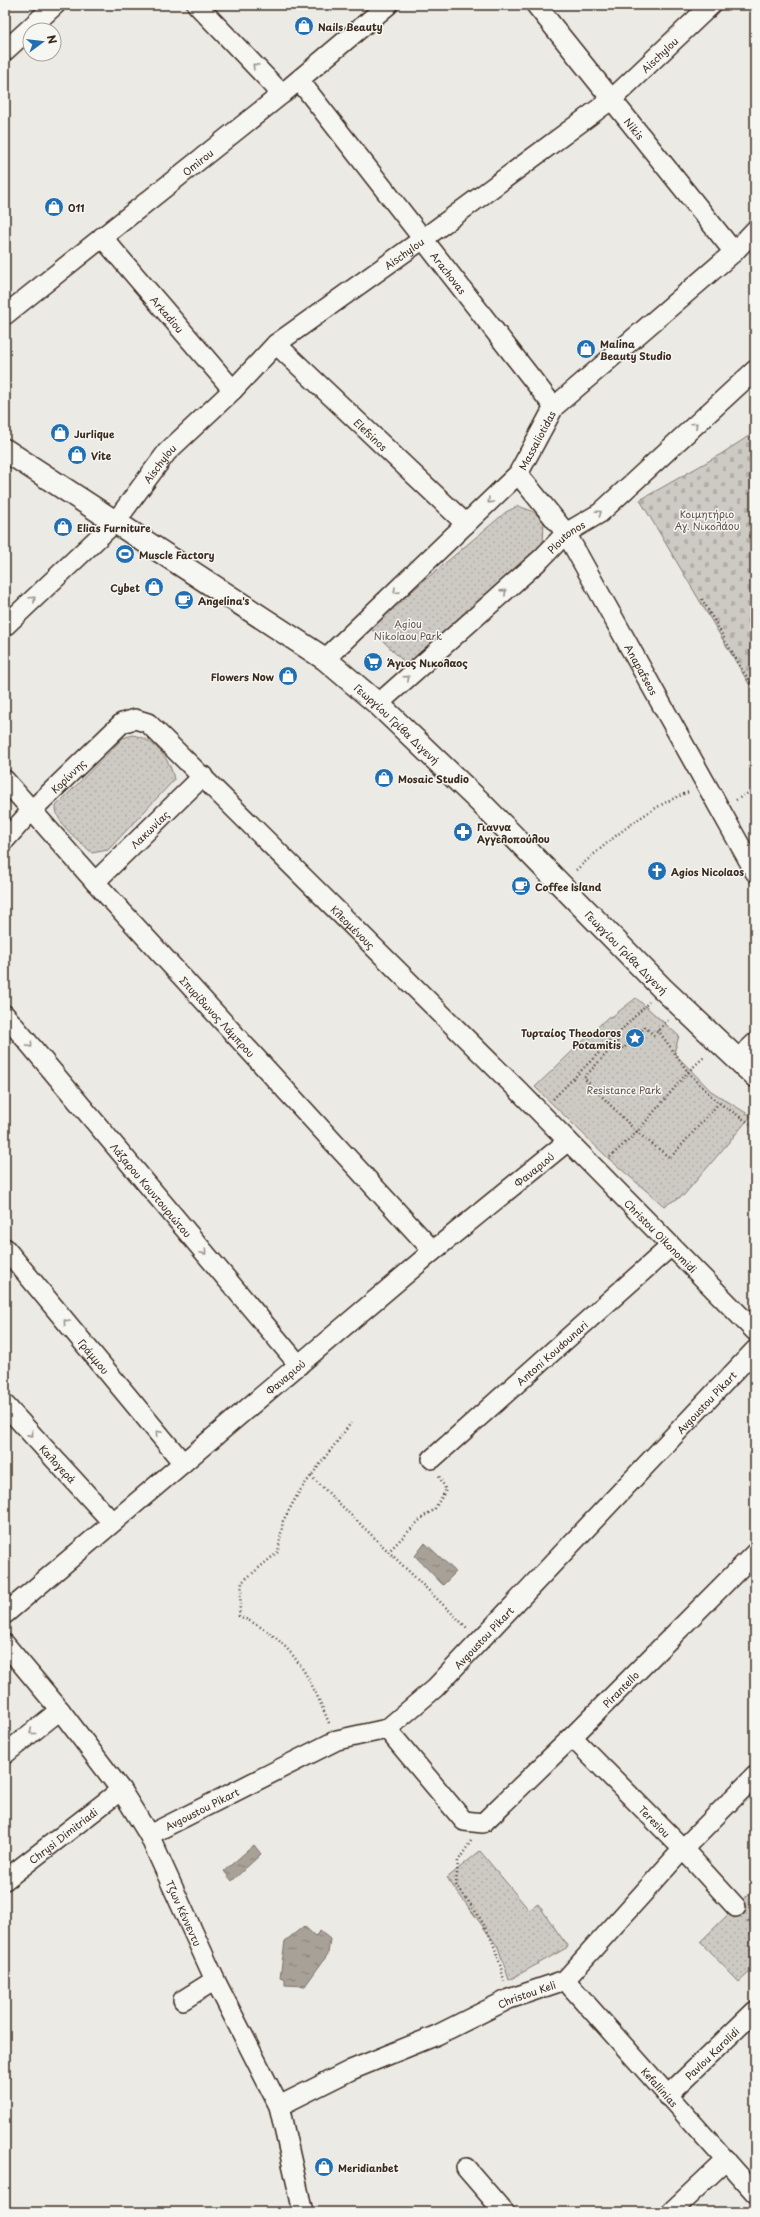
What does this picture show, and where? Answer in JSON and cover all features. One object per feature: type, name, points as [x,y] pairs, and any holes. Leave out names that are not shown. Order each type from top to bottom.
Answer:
[{"type":"main road","name":"Γεωργίου Γρίβα Διγενή","points":[[5,450],[116,521],[325,659],[378,704],[479,801],[681,1007],[755,1076]]},
{"type":"street","points":[[7,44],[55,5]]},
{"type":"street","points":[[197,5],[282,94]]},
{"type":"street","name":"Omirou","points":[[5,315],[282,94],[388,5]]},
{"type":"street","name":"Nikis","points":[[536,5],[734,252]]},
{"type":"street","name":"Aischylou","points":[[5,626],[116,521],[167,452],[233,390],[276,344],[423,240],[612,99],[711,5]]},
{"type":"street","name":"Arachovas","points":[[299,80],[554,408]]},
{"type":"street","name":"Massaliotidas","points":[[325,659],[518,474],[554,408],[734,252],[755,230]]},
{"type":"street","name":"Arkadiou","points":[[102,237],[233,390]]},
{"type":"street","name":"Elefsinos","points":[[276,344],[466,524]]},
{"type":"street","name":"Ploutonos","points":[[378,704],[542,558],[566,533],[600,513],[755,370]]},
{"type":"street","name":"Anapafseos","points":[[518,474],[566,533],[755,872]]},
{"type":"street","name":"Κλεομένους","points":[[135,719],[148,723],[203,776],[568,1141]]},
{"type":"street","name":"Κορίννης","points":[[5,840],[31,811],[122,723],[135,719]]},
{"type":"street","name":"Λακωνίας","points":[[95,882],[203,776]]},
{"type":"street","name":"Σπυρίδωνος Λάμπρου","points":[[5,780],[95,882],[433,1251]]},
{"type":"street","name":"Λάζαρου Κουντουριώτου","points":[[5,1015],[299,1365]]},
{"type":"street","points":[[738,1059],[755,1043]]},
{"type":"street","name":"Φαναριού","points":[[5,1614],[433,1251],[568,1141]]},
{"type":"street","name":"Christou Oikonomidi","points":[[568,1141],[755,1331]]},
{"type":"street","name":"Antoni Koudounari","points":[[432,1460],[672,1246]]},
{"type":"street","name":"Γράμμου","points":[[5,1248],[182,1463]]},
{"type":"street","name":"Avgoustou Pikart","points":[[149,1835],[337,1740],[386,1729],[435,1688],[755,1350]]},
{"type":"street","name":"Καλογερά","points":[[5,1405],[112,1522]]},
{"type":"street","name":"Pirantello","points":[[483,1823],[572,1737],[755,1553]]},
{"type":"street","name":"Τζων Κέννεντυ","points":[[5,1644],[60,1710],[121,1790],[149,1835],[216,1980],[279,2106],[303,2212]]},
{"type":"street","points":[[5,1754],[60,1710]]},
{"type":"street","points":[[386,1729],[464,1821],[483,1823]]},
{"type":"street","name":"Teresiou","points":[[572,1737],[683,1849],[736,1907]]},
{"type":"street","name":"Christou Keli","points":[[279,2106],[351,2070],[437,2035],[509,1999],[564,1980],[683,1849],[755,1776]]},
{"type":"street","name":"Chrysi Dimitriadi","points":[[5,1880],[121,1790]]},
{"type":"street","points":[[183,2000],[216,1980]]},
{"type":"street","name":"Kefallinias","points":[[564,1980],[755,2193]]},
{"type":"street","name":"Pavlou Karolidi","points":[[667,2096],[755,2010]]},
{"type":"street","points":[[671,2212],[726,2160]]},
{"type":"street","points":[[466,2168],[504,2212]]},
{"type":"path","points":[[702,598],[741,668],[755,689]]},
{"type":"path","points":[[560,884],[611,839],[665,801],[707,785]]},
{"type":"path","points":[[540,1112],[662,988]]},
{"type":"path","points":[[681,1007],[654,1035],[645,1028],[623,1049],[617,1042],[584,1078],[637,1132],[670,1158],[719,1103]]},
{"type":"path","points":[[658,1030],[688,1072],[719,1103],[755,1127]]},
{"type":"path","points":[[596,1170],[637,1132],[688,1072],[719,1042]]},
{"type":"path","points":[[337,1740],[300,1662],[277,1638],[255,1622],[239,1616],[242,1582],[278,1552],[283,1522],[299,1492],[351,1424]]},
{"type":"path","points":[[388,1552],[424,1516],[434,1510],[446,1490],[432,1460]]},
{"type":"path","points":[[311,1476],[479,1641]]},
{"type":"path","points":[[483,1823],[458,1861],[456,1885],[483,1920],[498,1953],[509,1999]]},
{"type":"green space","name":"Κοιμητήριο Αγ. Νικολάου","points":[[755,432],[755,694],[640,500],[721,454]]},
{"type":"green space","name":"Agiou Nikolaou Park","points":[[518,506],[532,511],[544,521],[543,546],[407,665],[369,627],[506,512]]},
{"type":"green space","points":[[132,735],[147,740],[160,751],[169,765],[174,780],[108,850],[92,853],[64,826],[57,813],[56,806],[123,738]]},
{"type":"green space","name":"Resistance Park","points":[[636,998],[679,1036],[674,1053],[711,1091],[751,1116],[684,1195],[664,1206],[608,1158],[535,1087],[608,1017],[613,1016]]},
{"type":"green space","points":[[480,1851],[529,1910],[538,1904],[568,1947],[509,1980],[498,1947],[447,1878]]},
{"type":"green space","points":[[755,1888],[755,1967],[739,1982],[700,1942]]},
{"type":"water","points":[[425,1543],[456,1572],[443,1585],[415,1556]]},
{"type":"water","points":[[254,1845],[261,1854],[232,1881],[224,1871]]},
{"type":"water","points":[[304,1926],[315,1936],[320,1931],[330,1939],[328,1954],[305,1986],[285,1985],[285,1979],[280,1977],[285,1941]]},
{"type":"place","name":"Nails Beauty","points":[[304,26]]},
{"type":"place","name":"011","points":[[54,207]]},
{"type":"place","name":"Malina Beauty Studio","points":[[586,349]]},
{"type":"place","name":"Jurlique","points":[[60,433]]},
{"type":"place","name":"Vite","points":[[77,455]]},
{"type":"place","name":"Elias Furniture","points":[[63,527]]},
{"type":"place","name":"Muscle Factory","points":[[125,554]]},
{"type":"place","name":"Cybet","points":[[154,587]]},
{"type":"place","name":"Angelina's","points":[[184,600]]},
{"type":"place","name":"Άγιος Νικολαος","points":[[373,662]]},
{"type":"place","name":"Flowers Now","points":[[288,676]]},
{"type":"place","name":"Mosaic Studio","points":[[384,778]]},
{"type":"place","name":"Γιαννα Αγγελοπούλου","points":[[463,832]]},
{"type":"place","name":"Agios Nicolaos","points":[[657,871]]},
{"type":"place","name":"Coffee Island","points":[[521,886]]},
{"type":"place","name":"Τυρταίος Theodoros Potamitis","points":[[635,1038]]},
{"type":"place","name":"Meridianbet","points":[[324,2167]]}]
